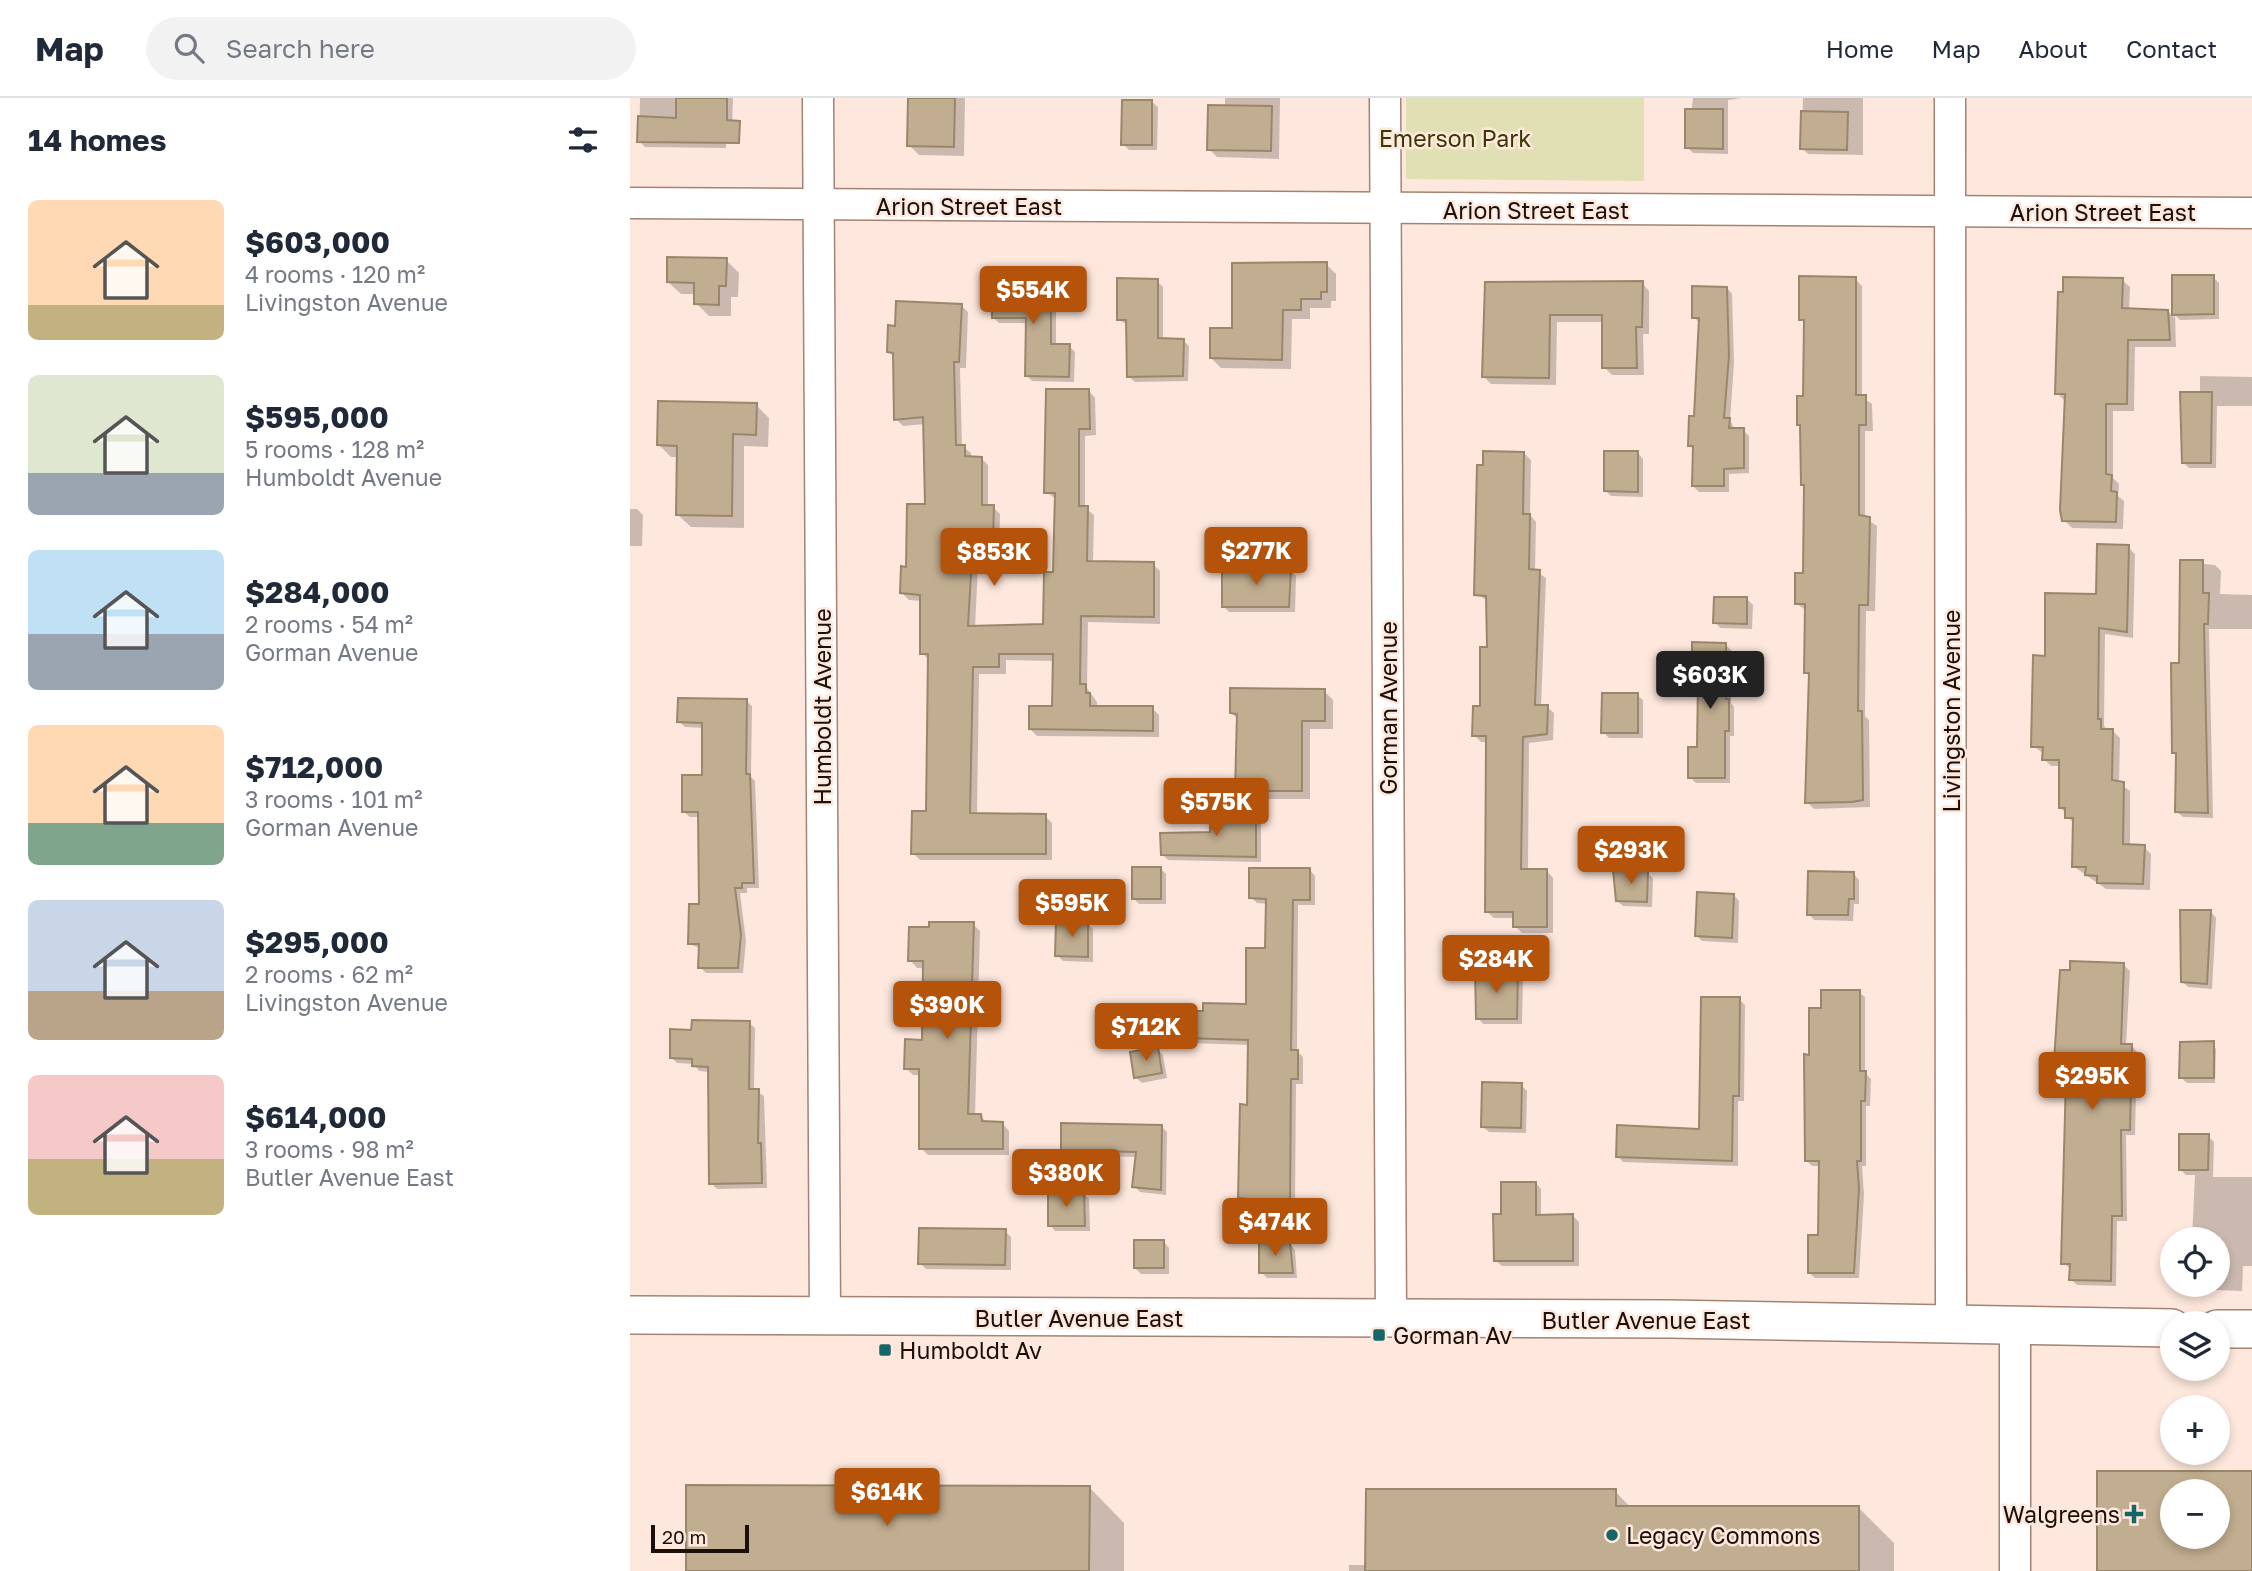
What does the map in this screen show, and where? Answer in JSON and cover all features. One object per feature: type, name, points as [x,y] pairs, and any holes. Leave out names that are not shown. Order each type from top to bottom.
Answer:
[{"type":"street","name":"Humboldt Avenue","points":[[818,98],[825,1317]]},
{"type":"street","name":"Gorman Avenue","points":[[1385,98],[1391,1319]]},
{"type":"street","name":"Livingston Avenue","points":[[1950,98],[1951,1324]]},
{"type":"street","name":"Arion Street East","points":[[630,203],[2252,214]]},
{"type":"street","name":"Butler Avenue East","points":[[630,1315],[1391,1319],[2160,1328]]},
{"type":"street","points":[[2014,1327],[2015,1571]]},
{"type":"street","points":[[2230,1329],[2252,1329]]},
{"type":"green space","name":"Emerson Park","points":[[1406,98],[1644,98],[1644,181],[1406,179]]},
{"type":"building","points":[[676,98],[727,98],[727,120],[740,121],[739,143],[637,142],[638,116],[676,118]]},
{"type":"building","points":[[908,98],[955,98],[954,147],[907,146]]},
{"type":"building","points":[[1122,100],[1152,100],[1152,145],[1121,145]]},
{"type":"building","points":[[1208,105],[1272,106],[1271,151],[1207,150]]},
{"type":"building","points":[[1685,109],[1723,109],[1723,149],[1685,148]]},
{"type":"building","points":[[1801,111],[1848,112],[1847,150],[1800,149]]},
{"type":"building","points":[[667,257],[727,258],[726,286],[719,286],[719,305],[694,304],[694,283],[667,282]]},
{"type":"building","points":[[1327,262],[1327,292],[1321,292],[1321,299],[1301,299],[1301,310],[1283,310],[1282,360],[1210,358],[1210,328],[1232,328],[1232,263]]},
{"type":"building","points":[[2172,275],[2214,275],[2214,314],[2172,315]]},
{"type":"building","points":[[1799,276],[1856,277],[1856,395],[1866,395],[1866,425],[1859,425],[1859,515],[1870,517],[1868,605],[1859,605],[1858,711],[1862,711],[1863,800],[1852,802],[1805,803],[1809,673],[1804,673],[1805,604],[1795,604],[1795,573],[1803,573],[1804,485],[1801,485],[1797,396],[1803,396],[1804,320],[1799,320]]},
{"type":"building","points":[[2063,277],[2123,278],[2122,308],[2168,310],[2170,340],[2128,340],[2127,404],[2106,404],[2106,474],[2112,475],[2111,491],[2117,492],[2116,522],[2062,521],[2060,510],[2065,394],[2055,394],[2058,292],[2063,292]]},
{"type":"building","points":[[1117,278],[1158,279],[1158,338],[1184,339],[1183,376],[1127,377],[1126,320],[1117,320]]},
{"type":"building","points":[[1643,281],[1642,327],[1636,327],[1637,368],[1602,368],[1602,315],[1550,315],[1549,378],[1482,377],[1485,282]]},
{"type":"building","points":[[992,282],[1044,282],[1044,301],[1051,301],[1051,344],[1070,344],[1069,377],[1025,376],[1026,318],[992,318]]},
{"type":"building","points":[[1692,286],[1727,287],[1729,356],[1724,418],[1730,418],[1729,428],[1744,428],[1744,468],[1724,469],[1724,486],[1692,486],[1693,446],[1688,446],[1689,416],[1694,416],[1699,318],[1692,318]]},
{"type":"building","points":[[896,301],[962,304],[959,362],[954,362],[956,445],[965,445],[965,456],[982,457],[982,505],[994,505],[993,539],[973,539],[968,626],[1043,624],[1044,572],[1053,572],[1055,493],[1044,493],[1046,389],[1089,389],[1090,429],[1079,429],[1079,506],[1088,506],[1087,561],[1154,562],[1154,617],[1081,616],[1080,684],[1086,684],[1086,693],[1090,693],[1090,706],[1153,706],[1153,731],[1029,729],[1029,706],[1052,706],[1053,654],[999,654],[999,667],[973,667],[970,813],[1046,814],[1046,854],[911,854],[912,811],[926,811],[928,654],[920,654],[920,595],[900,593],[901,566],[906,567],[907,504],[925,504],[923,417],[894,420],[893,353],[887,352],[888,325],[895,326]]},
{"type":"building","points":[[2180,392],[2212,392],[2211,463],[2182,463]]},
{"type":"building","points":[[658,401],[757,403],[756,435],[733,434],[732,516],[676,515],[677,446],[657,445]]},
{"type":"building","points":[[1483,451],[1524,452],[1523,514],[1530,514],[1529,569],[1540,570],[1535,705],[1548,705],[1547,734],[1523,737],[1521,869],[1547,869],[1547,927],[1513,927],[1513,912],[1485,912],[1486,736],[1472,736],[1473,706],[1480,706],[1480,647],[1487,647],[1486,596],[1474,595],[1477,465],[1483,465]]},
{"type":"building","points":[[1604,451],[1638,451],[1638,492],[1604,491]]},
{"type":"building","points":[[2097,544],[2129,545],[2127,632],[2099,628],[2098,719],[2101,719],[2101,729],[2113,729],[2112,780],[2124,782],[2123,844],[2145,845],[2143,884],[2097,883],[2097,876],[2085,875],[2086,867],[2072,867],[2073,818],[2065,818],[2065,808],[2059,808],[2059,760],[2042,760],[2043,747],[2031,747],[2033,655],[2045,656],[2045,593],[2096,594]]},
{"type":"building","points":[[2180,560],[2203,560],[2203,593],[2209,593],[2208,624],[2204,624],[2208,813],[2175,812],[2176,753],[2172,753],[2171,663],[2179,663]]},
{"type":"building","points":[[1222,568],[1291,568],[1289,607],[1222,607]]},
{"type":"building","points":[[1714,597],[1747,597],[1747,624],[1713,623]]},
{"type":"building","points":[[1692,642],[1726,643],[1729,731],[1725,731],[1725,778],[1688,778],[1688,747],[1697,747],[1698,683],[1692,683]]},
{"type":"building","points":[[1230,688],[1325,689],[1325,721],[1302,721],[1302,791],[1235,791],[1237,714],[1230,713]]},
{"type":"building","points":[[1602,693],[1638,693],[1638,733],[1601,733]]},
{"type":"building","points":[[678,698],[747,699],[746,774],[750,774],[754,883],[742,883],[742,888],[735,888],[741,934],[738,968],[698,968],[699,944],[688,944],[689,904],[699,904],[698,812],[682,812],[682,775],[702,775],[702,723],[677,722]]},
{"type":"building","points":[[1211,812],[1256,813],[1256,857],[1161,855],[1160,833],[1210,832]]},
{"type":"building","points":[[1132,867],[1161,867],[1161,899],[1132,899]]},
{"type":"building","points":[[1249,868],[1310,868],[1310,900],[1293,900],[1291,1050],[1298,1050],[1298,1079],[1291,1079],[1290,1203],[1238,1198],[1240,1104],[1247,1105],[1248,1040],[1183,1038],[1184,1011],[1203,1011],[1203,1003],[1246,1004],[1246,948],[1265,948],[1266,899],[1249,898]]},
{"type":"building","points":[[1613,870],[1648,871],[1647,902],[1616,901]]},
{"type":"building","points":[[1808,871],[1854,872],[1854,899],[1849,899],[1848,915],[1807,915]]},
{"type":"building","points":[[1697,892],[1734,894],[1732,938],[1695,936]]},
{"type":"building","points":[[2180,910],[2211,910],[2207,984],[2181,982]]},
{"type":"building","points":[[1056,921],[1088,921],[1088,957],[1055,956]]},
{"type":"building","points":[[929,922],[974,922],[968,1114],[981,1114],[982,1121],[1003,1122],[1003,1149],[919,1149],[919,1069],[904,1069],[905,1039],[922,1040],[923,961],[908,961],[909,927],[929,927]]},
{"type":"building","points":[[2070,961],[2124,963],[2121,1044],[2132,1044],[2130,1130],[2121,1130],[2122,1216],[2112,1216],[2111,1281],[2069,1280],[2070,1264],[2061,1264],[2066,1076],[2059,1076],[2059,1062],[2054,1061],[2060,970],[2070,970]]},
{"type":"building","points":[[1475,971],[1518,971],[1517,1019],[1476,1019]]},
{"type":"building","points":[[1821,990],[1860,990],[1860,1071],[1866,1071],[1865,1101],[1861,1101],[1861,1161],[1857,1161],[1859,1188],[1854,1273],[1808,1273],[1808,1235],[1818,1235],[1819,1161],[1805,1161],[1804,1054],[1809,1055],[1809,1008],[1821,1008]]},
{"type":"building","points":[[1701,997],[1740,997],[1739,1096],[1733,1096],[1732,1161],[1616,1157],[1617,1125],[1699,1129]]},
{"type":"building","points":[[692,1020],[750,1021],[749,1089],[759,1089],[758,1143],[761,1143],[762,1183],[709,1184],[708,1067],[692,1066],[692,1059],[670,1058],[670,1029],[691,1030]]},
{"type":"building","points":[[2214,1041],[2214,1078],[2179,1078],[2180,1042]]},
{"type":"building","points":[[1158,1047],[1162,1073],[1134,1078],[1130,1052]]},
{"type":"building","points":[[1482,1082],[1522,1083],[1521,1128],[1481,1127]]},
{"type":"building","points":[[1061,1123],[1162,1125],[1161,1190],[1132,1187],[1136,1152],[1061,1150]]},
{"type":"building","points":[[2179,1134],[2209,1134],[2208,1170],[2179,1170]]},
{"type":"building","points":[[1501,1182],[1536,1182],[1536,1215],[1573,1214],[1573,1261],[1494,1261],[1493,1214],[1501,1214]]},
{"type":"building","points":[[1084,1191],[1085,1226],[1048,1226],[1048,1192]]},
{"type":"building","points":[[919,1228],[1006,1229],[1005,1265],[918,1264]]},
{"type":"building","points":[[1134,1240],[1164,1240],[1164,1268],[1134,1268]]},
{"type":"building","points":[[1259,1242],[1290,1242],[1293,1273],[1259,1273]]},
{"type":"building","name":"Walgreens","points":[[2097,1471],[2252,1471],[2252,1571],[2097,1571]]},
{"type":"building","points":[[686,1485],[1090,1486],[1089,1571],[686,1571]]},
{"type":"building","name":"Legacy Commons","points":[[1366,1489],[1616,1489],[1616,1506],[1859,1506],[1859,1571],[1365,1571]]},
{"type":"place","name":"Gorman Av","points":[[1379,1335]]},
{"type":"place","name":"Humboldt Av","points":[[885,1350]]},
{"type":"place","name":"Walgreens","points":[[2134,1514]]},
{"type":"place","name":"Legacy Commons","points":[[1612,1535]]}]
